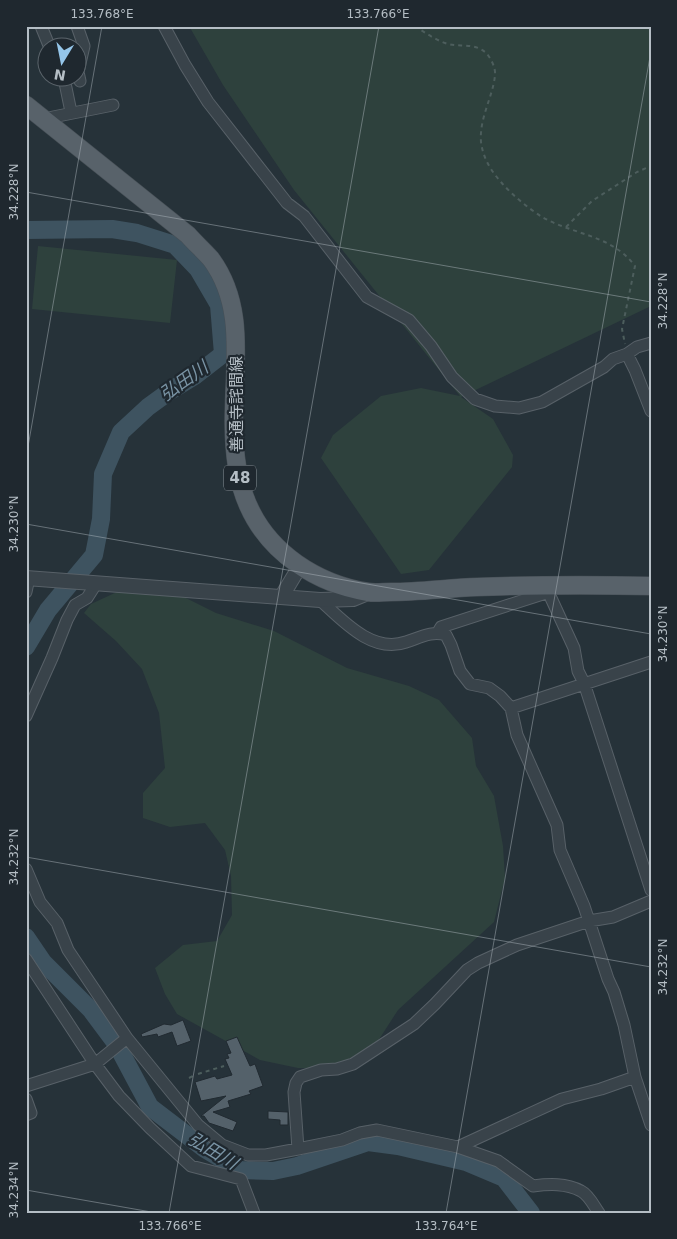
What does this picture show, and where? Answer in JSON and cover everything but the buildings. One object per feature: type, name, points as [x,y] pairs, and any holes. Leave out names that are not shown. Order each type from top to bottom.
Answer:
[{"type":"main road","name":"善通寺詫間線","points":[[26,105],[188,234],[211,259],[224,281],[232,304],[236,328],[234,447],[240,479],[248,505],[262,528],[280,551],[319,577],[340,586],[370,592],[651,586]]},
{"type":"street","points":[[41,26],[46,38]]},
{"type":"street","points":[[77,26],[81,38]]},
{"type":"street","points":[[164,26],[208,102],[288,204],[304,216],[367,297],[408,320],[431,346],[452,377],[475,399],[495,406],[519,408],[542,402],[604,367],[613,359],[651,342]]},
{"type":"street","points":[[66,88],[71,112]]},
{"type":"street","points":[[43,119],[112,105]]},
{"type":"street","points":[[627,354],[651,411]]},
{"type":"street","points":[[282,596],[300,566]]},
{"type":"street","points":[[26,592],[27,578],[320,600],[353,599],[370,592]]},
{"type":"street","points":[[26,716],[67,620],[75,605],[86,598],[93,584]]},
{"type":"street","points":[[438,632],[441,627],[547,589],[574,648],[578,671],[584,684],[651,890]]},
{"type":"street","points":[[320,600],[345,623],[366,637],[392,646],[438,632],[446,635],[460,671],[470,684],[489,688],[511,708],[517,735],[557,824],[560,850],[589,921],[624,1025],[635,1078],[651,1125]]},
{"type":"street","points":[[511,708],[651,662]]},
{"type":"street","points":[[26,869],[40,902],[57,923],[68,950],[127,1038],[198,1125],[222,1145],[248,1155],[266,1155],[342,1140],[360,1133],[377,1130],[458,1147],[498,1161],[533,1186],[553,1183],[582,1191],[590,1198],[599,1213]]},
{"type":"street","points":[[298,1149],[294,1092],[300,1077],[321,1070],[338,1069],[353,1064],[414,1024],[467,970],[478,962],[516,945],[589,921],[613,918],[651,901]]},
{"type":"street","points":[[26,959],[94,1064],[119,1096],[191,1166],[241,1179],[254,1213]]},
{"type":"street","points":[[26,1086],[94,1064],[127,1038]]},
{"type":"street","points":[[458,1147],[562,1099],[635,1078]]},
{"type":"street","points":[[26,1100],[31,1113],[26,1115]]},
{"type":"path","points":[[415,26],[446,43],[477,46],[486,52],[492,62],[496,74],[484,114],[481,140],[488,165],[512,193],[542,216],[612,244],[627,254],[635,266],[622,329],[627,354]]},
{"type":"path","points":[[566,227],[592,201],[630,176],[651,166]]},
{"type":"path","points":[[198,1074],[224,1066]]},
{"type":"path","points":[[189,1078],[193,1076]]},
{"type":"green space","points":[[189,26],[651,26],[651,306],[461,397],[493,419],[513,455],[512,467],[429,570],[401,574],[321,458],[333,435],[381,396],[421,388],[460,396],[294,190],[223,85]]},
{"type":"green space","points":[[38,246],[177,260],[170,323],[32,309]]},
{"type":"green space","points":[[119,591],[184,597],[216,613],[274,631],[347,668],[409,686],[439,700],[472,738],[476,766],[494,796],[503,846],[505,878],[494,922],[398,1010],[378,1041],[354,1062],[332,1068],[298,1068],[260,1060],[177,1014],[165,994],[155,968],[183,945],[217,941],[232,915],[231,876],[225,850],[205,823],[170,827],[143,818],[143,793],[165,768],[159,713],[142,669],[116,641],[84,613],[91,604]]},
{"type":"waterway","name":"弘田川","points":[[26,230],[112,229],[137,233],[175,245],[198,269],[219,305],[223,354],[196,375],[148,407],[121,432],[103,474],[101,519],[94,555],[48,610],[26,647]]},
{"type":"waterway","name":"弘田川","points":[[26,937],[43,962],[91,1010],[117,1045],[150,1107],[205,1149],[240,1170],[273,1171],[297,1166],[368,1142],[398,1146],[466,1162],[504,1178],[531,1213]]}]
